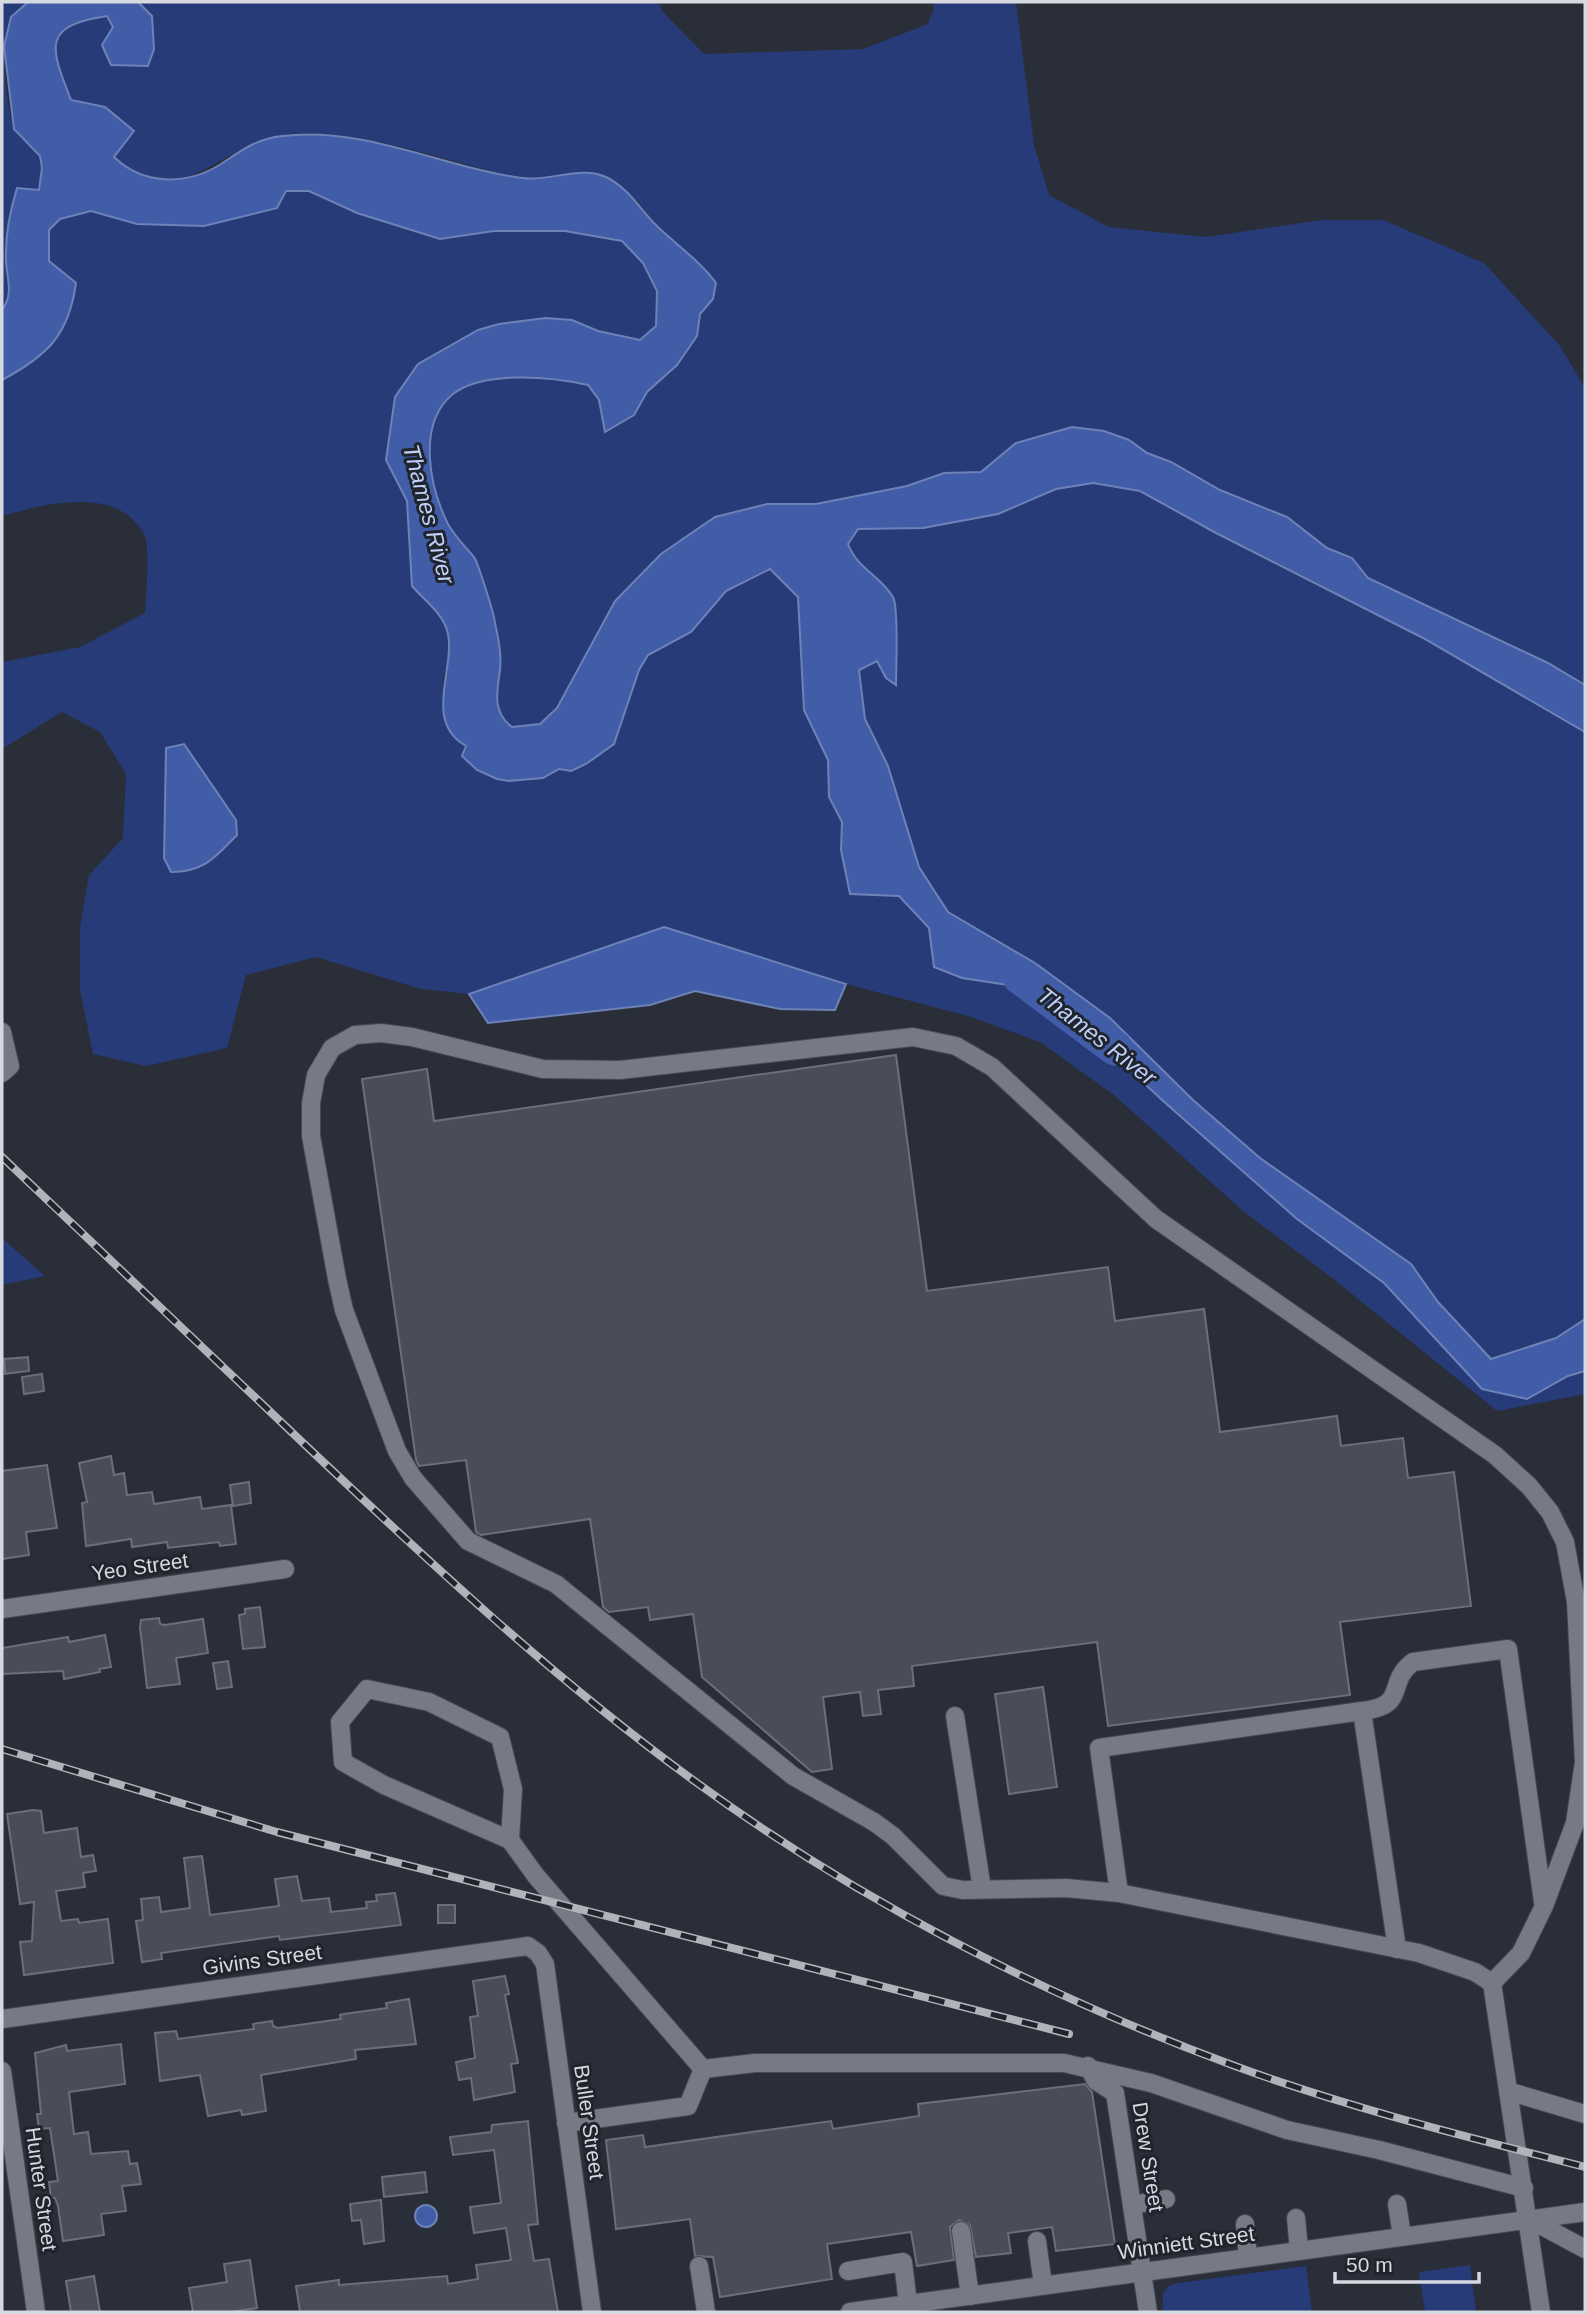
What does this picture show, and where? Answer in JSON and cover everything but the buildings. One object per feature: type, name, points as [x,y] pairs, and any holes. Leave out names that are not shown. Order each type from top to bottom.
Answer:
[{"type":"street","points":[[2,1032],[10,1066],[2,1073]]},
{"type":"street","points":[[381,1033],[412,1037],[542,1069],[620,1070],[913,1037],[956,1046],[992,1067],[1156,1219],[1495,1455],[1529,1486],[1550,1512],[1565,1542],[1572,1569],[1583,1701],[1584,1762],[1575,1823],[1544,1906],[1521,1953],[1492,1983],[1456,1965],[1397,1949],[1119,1893],[1066,1888],[951,1889],[943,1886],[893,1836],[874,1822],[793,1776],[556,1584],[468,1541],[413,1478],[397,1451],[344,1310],[311,1136],[311,1103],[316,1075],[332,1048],[355,1035],[381,1033]]},
{"type":"street","name":"Yeo Street","points":[[2,1609],[285,1569]]},
{"type":"street","points":[[1119,1893],[1099,1748],[1386,1707],[1402,1674],[1413,1662],[1507,1650],[1544,1906]]},
{"type":"street","points":[[510,1840],[513,1789],[500,1737],[429,1702],[367,1689],[340,1722],[343,1762],[383,1785],[510,1840],[536,1876],[703,2069]]},
{"type":"street","points":[[1362,1711],[1397,1949]]},
{"type":"street","points":[[955,1716],[982,1889]]},
{"type":"street","name":"Givins Street","points":[[2,2019],[528,1946]]},
{"type":"street","name":"Buller Street","points":[[528,1946],[538,1953],[545,1964],[592,2312]]},
{"type":"street","points":[[1492,1983],[1511,2092],[1541,2312]]},
{"type":"street","points":[[703,2069],[755,2063],[1064,2063],[1088,2066],[1151,2083],[1287,2130],[1379,2150],[1524,2188]]},
{"type":"street","name":"Drew Street","points":[[1088,2066],[1096,2081],[1115,2093],[1148,2312]]},
{"type":"street","points":[[566,2123],[688,2106],[703,2069]]},
{"type":"street","name":"Hunter Street","points":[[2,2071],[36,2312]]},
{"type":"street","points":[[1511,2092],[1585,2114]]},
{"type":"street","points":[[1132,2204],[1166,2199]]},
{"type":"street","points":[[1397,2204],[1402,2236]]},
{"type":"street","name":"Winniett Street","points":[[850,2312],[1585,2212]]},
{"type":"street","points":[[1296,2218],[1299,2250]]},
{"type":"street","points":[[1529,2219],[1585,2249]]},
{"type":"street","points":[[1245,2224],[1248,2257]]},
{"type":"street","points":[[961,2231],[970,2296]]},
{"type":"street","points":[[1037,2241],[1043,2285]]},
{"type":"street","points":[[848,2271],[903,2263],[908,2304]]},
{"type":"street","points":[[699,2266],[706,2312]]},
{"type":"shaded area","points":[[2,2],[28,2],[12,16],[8,26],[6,87],[14,127],[39,156],[42,169],[33,204],[8,259],[9,295],[2,310]]},
{"type":"shaded area","points":[[138,2],[659,2],[662,11],[704,54],[863,49],[928,24],[934,8],[932,2],[1016,2],[1034,145],[1049,195],[1109,227],[1206,237],[1322,220],[1383,220],[1484,263],[1560,346],[1585,388],[1585,685],[1548,663],[1368,578],[1352,558],[1327,548],[1287,517],[1220,490],[1171,462],[1147,453],[1129,440],[1016,443],[981,472],[944,473],[907,486],[816,504],[767,504],[715,517],[661,554],[615,601],[557,707],[540,724],[512,727],[501,715],[497,701],[500,653],[486,588],[474,557],[451,529],[436,493],[430,457],[434,422],[441,407],[453,394],[466,386],[500,379],[538,378],[588,385],[599,400],[605,432],[634,415],[647,392],[677,365],[697,336],[700,314],[712,299],[706,269],[659,228],[637,201],[605,176],[580,172],[541,180],[520,178],[371,141],[312,134],[284,135],[261,141],[200,172],[180,179],[160,180],[138,174],[114,157],[134,131],[93,105],[71,100],[59,66],[56,42],[61,33],[70,26],[85,20],[107,15],[113,27],[152,16]]},
{"type":"shaded area","points":[[286,191],[309,191],[357,213],[439,239],[494,231],[565,231],[622,241],[643,263],[657,291],[656,327],[639,340],[598,331],[572,320],[546,318],[499,324],[478,330],[451,347],[395,397],[386,460],[407,501],[412,586],[440,615],[448,635],[448,660],[443,679],[445,724],[509,781],[543,778],[559,769],[586,764],[614,744],[639,670],[648,655],[691,632],[726,591],[770,569],[798,597],[804,710],[828,760],[829,797],[842,822],[841,850],[899,896],[929,928],[962,978],[1008,985],[1064,1008],[1162,1100],[1297,1219],[1384,1283],[1482,1389],[1527,1399],[1568,1376],[1585,1371],[1585,1394],[1497,1411],[1331,1277],[1243,1211],[1114,1095],[1040,1042],[968,1016],[846,984],[664,927],[469,994],[421,989],[316,957],[246,975],[227,1048],[146,1066],[93,1054],[80,989],[80,927],[89,875],[123,838],[126,774],[100,732],[62,712],[2,749],[2,662],[80,647],[145,613],[146,543],[134,520],[119,510],[101,504],[60,503],[2,516],[2,380],[43,352],[53,342],[68,317],[76,283],[49,261],[49,230],[60,219],[91,211],[137,224],[204,226],[277,208]]},
{"type":"shaded area","points":[[1093,483],[1140,491],[1216,533],[1423,638],[1585,732],[1585,1319],[1556,1338],[1491,1359],[1438,1302],[1411,1264],[1260,1158],[1193,1100],[1110,1018],[1035,963],[948,912],[919,867],[888,766],[865,719],[859,670],[877,661],[886,678],[880,581],[855,562],[847,544],[858,529],[923,528],[998,514],[1056,489]]},
{"type":"shaded area","points":[[2,1238],[45,1276],[2,1285]]},
{"type":"shaded area","points":[[1470,2265],[1476,2312],[1425,2312],[1419,2272]]},
{"type":"shaded area","points":[[1306,2266],[1312,2312],[1163,2312],[1163,2294],[1169,2286],[1178,2283]]},
{"type":"water","points":[[28,2],[138,2],[152,16],[154,49],[148,66],[111,65],[102,45],[113,27],[107,16],[70,26],[61,33],[56,42],[59,66],[71,100],[105,107],[134,131],[114,157],[138,173],[165,179],[194,176],[264,140],[313,134],[373,142],[492,173],[522,178],[596,174],[621,187],[716,283],[713,299],[700,314],[697,336],[677,365],[647,392],[634,415],[605,432],[599,400],[588,385],[538,378],[500,378],[466,386],[453,394],[441,407],[434,422],[430,457],[436,493],[451,529],[474,557],[486,588],[500,652],[497,701],[501,715],[512,727],[540,724],[557,708],[615,601],[661,554],[715,517],[767,504],[816,504],[907,486],[944,473],[981,472],[1016,443],[1072,427],[1104,431],[1129,440],[1147,453],[1171,462],[1220,490],[1287,517],[1327,548],[1352,558],[1368,578],[1548,663],[1585,685],[1585,732],[1423,638],[1216,533],[1140,491],[1093,483],[1056,489],[998,514],[923,528],[858,529],[848,544],[857,560],[888,589],[895,603],[896,685],[886,678],[877,661],[859,670],[865,719],[888,766],[919,867],[948,912],[1035,963],[1110,1018],[1193,1100],[1260,1158],[1411,1264],[1438,1302],[1491,1359],[1556,1338],[1585,1319],[1585,1371],[1568,1376],[1527,1399],[1482,1389],[1384,1283],[1297,1219],[1162,1100],[1064,1008],[1008,985],[962,978],[934,967],[929,928],[899,896],[850,894],[841,850],[842,822],[829,797],[828,760],[804,710],[798,597],[770,569],[726,591],[691,632],[648,655],[639,670],[614,744],[586,764],[571,771],[559,769],[543,778],[509,781],[477,770],[462,756],[466,746],[453,736],[443,709],[448,634],[438,614],[412,586],[407,501],[386,460],[395,397],[418,364],[478,330],[499,324],[546,318],[572,320],[598,331],[640,340],[656,326],[657,291],[643,263],[622,241],[565,231],[494,231],[440,239],[357,213],[309,191],[286,191],[277,208],[204,226],[137,224],[91,211],[60,219],[49,230],[49,261],[76,283],[68,317],[53,342],[43,352],[2,380],[2,310],[9,292],[6,252],[10,215],[17,188],[39,190],[42,168],[40,156],[14,129],[4,46],[11,17]]},
{"type":"water","points":[[184,744],[236,820],[237,835],[201,866],[171,872],[164,858],[166,748]]},
{"type":"water","points":[[664,927],[846,984],[835,1010],[780,1009],[695,991],[650,1005],[488,1023],[469,994]]},
{"type":"water","points":[[426,2205],[434,2208],[437,2216],[434,2224],[426,2227],[418,2224],[415,2216],[418,2208]]},
{"type":"waterway","name":"Thames River","points":[[1020,977],[1115,1048]]},
{"type":"railway","points":[[2,1157],[301,1441],[492,1617],[641,1741],[756,1824],[820,1865],[954,1942],[1093,2009],[1164,2039],[1321,2095],[1585,2167]]},
{"type":"railway","points":[[2,1749],[277,1832],[1069,2034]]}]
